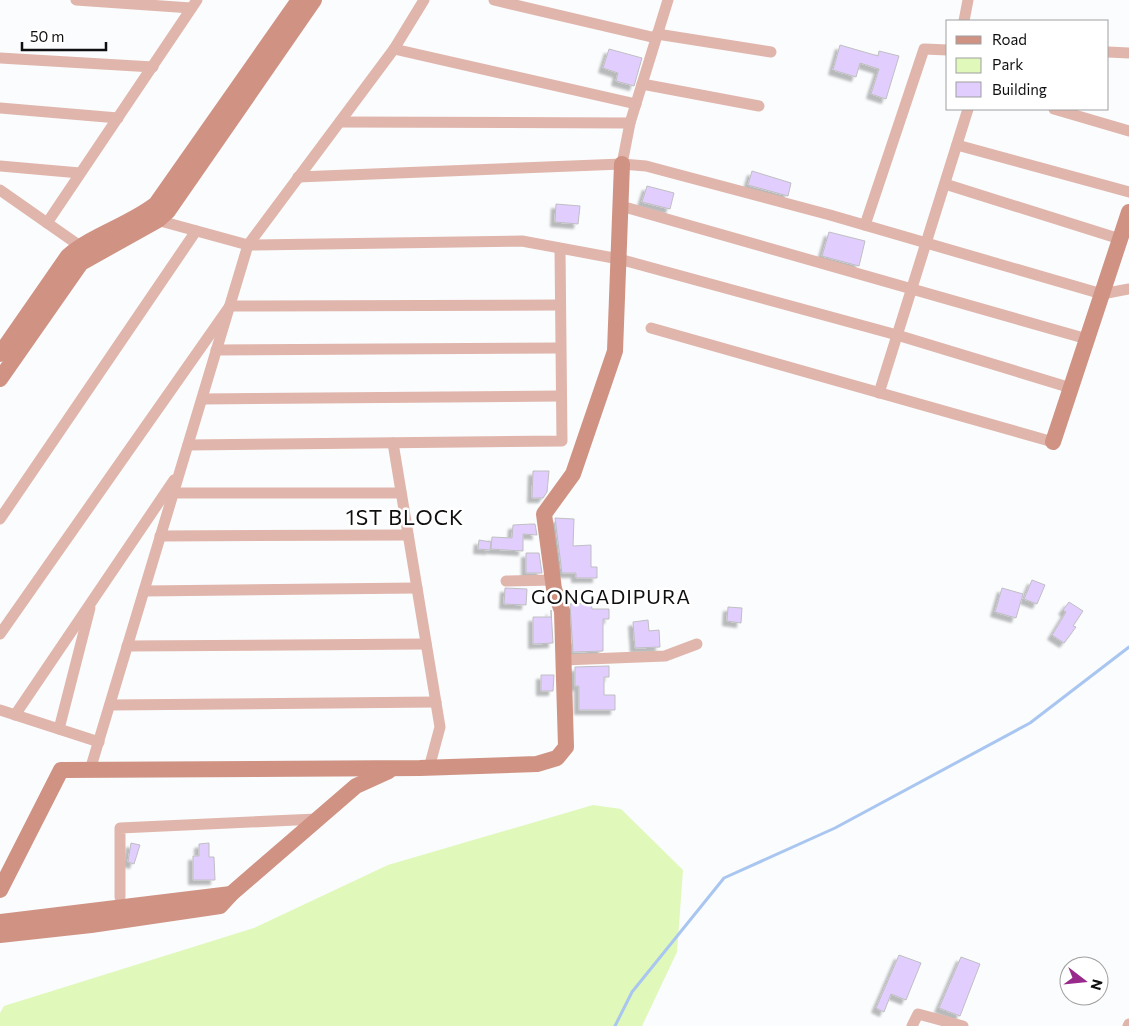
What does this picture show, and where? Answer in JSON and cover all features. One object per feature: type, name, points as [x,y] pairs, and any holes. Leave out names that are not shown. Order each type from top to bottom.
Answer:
[{"type":"street","points":[[76,0],[194,4]]},
{"type":"street","points":[[0,354],[68,256],[80,246],[142,215],[156,204],[299,0]]},
{"type":"street","points":[[0,378],[81,263],[158,220],[168,211],[314,0]]},
{"type":"street","points":[[90,770],[248,245],[394,49],[424,0]]},
{"type":"street","points":[[494,0],[657,36],[771,52]]},
{"type":"street","points":[[0,890],[61,770],[429,768],[537,764],[556,758],[566,747],[562,611],[553,580],[544,514],[573,474],[615,351],[622,164],[630,123],[668,0]]},
{"type":"street","points":[[964,20],[968,0]]},
{"type":"street","points":[[47,223],[194,4]]},
{"type":"street","points":[[865,225],[924,48],[946,50]]},
{"type":"street","points":[[394,49],[636,104]]},
{"type":"street","points":[[1109,52],[1129,53]]},
{"type":"street","points":[[0,58],[153,67]]},
{"type":"street","points":[[642,84],[759,106]]},
{"type":"street","points":[[0,108],[118,118]]},
{"type":"street","points":[[879,393],[968,110]]},
{"type":"street","points":[[1058,110],[1129,130]]},
{"type":"street","points":[[340,122],[630,123]]},
{"type":"street","points":[[957,145],[1129,192]]},
{"type":"street","points":[[298,177],[622,164],[646,166],[926,242],[1102,294],[1129,289]]},
{"type":"street","points":[[0,166],[80,172]]},
{"type":"street","points":[[945,184],[1120,239]]},
{"type":"street","points":[[0,190],[80,246]]},
{"type":"street","points":[[621,206],[1087,338]]},
{"type":"street","points":[[651,328],[1053,442],[1129,212]]},
{"type":"street","points":[[142,215],[248,245],[522,241],[618,259],[897,335],[1071,388]]},
{"type":"street","points":[[0,519],[196,230]]},
{"type":"street","points":[[188,445],[562,441],[560,396],[560,249]]},
{"type":"street","points":[[230,306],[560,305]]},
{"type":"street","points":[[0,634],[230,306]]},
{"type":"street","points":[[216,350],[560,348]]},
{"type":"street","points":[[202,399],[560,396]]},
{"type":"street","points":[[393,442],[440,726],[429,768]]},
{"type":"street","points":[[15,715],[180,472]]},
{"type":"street","points":[[174,492],[401,493]]},
{"type":"street","points":[[160,536],[408,535]]},
{"type":"street","points":[[506,581],[553,580]]},
{"type":"street","points":[[144,591],[417,588]]},
{"type":"street","points":[[59,729],[93,599]]},
{"type":"street","points":[[127,646],[426,644]]},
{"type":"street","points":[[562,660],[665,656],[697,644]]},
{"type":"street","points":[[110,706],[436,702]]},
{"type":"street","points":[[0,710],[99,742]]},
{"type":"street","points":[[0,935],[91,925],[220,906],[231,894],[356,786],[395,768]]},
{"type":"street","points":[[120,897],[120,828],[317,819]]},
{"type":"street","points":[[0,922],[89,913],[231,894]]},
{"type":"street","points":[[912,1026],[918,1014],[945,1023],[963,1026]]},
{"type":"green space","points":[[593,805],[621,809],[683,870],[677,952],[642,1026],[0,1026],[0,1013],[4,1006],[254,928],[388,865]]},
{"type":"building","points":[[840,45],[878,56],[879,51],[899,56],[886,99],[871,94],[879,69],[860,63],[856,77],[833,70]]},
{"type":"building","points":[[609,49],[642,58],[634,86],[616,81],[618,73],[603,68]]},
{"type":"building","points":[[752,171],[791,183],[788,196],[748,185]]},
{"type":"building","points":[[647,186],[674,193],[670,209],[642,202]]},
{"type":"building","points":[[556,204],[580,206],[578,224],[555,222]]},
{"type":"building","points":[[829,232],[865,241],[859,266],[822,256]]},
{"type":"building","points":[[533,471],[549,471],[547,492],[543,498],[532,498]]},
{"type":"building","points":[[555,518],[574,519],[573,546],[591,545],[591,567],[597,567],[597,578],[576,578],[576,573],[562,573]]},
{"type":"building","points":[[535,524],[537,535],[523,534],[523,551],[491,549],[492,537],[512,538],[513,525]]},
{"type":"building","points":[[479,540],[491,542],[490,550],[478,549]]},
{"type":"building","points":[[526,553],[539,553],[542,573],[526,573]]},
{"type":"building","points":[[1032,580],[1045,585],[1037,604],[1024,599]]},
{"type":"building","points":[[505,588],[527,589],[526,605],[504,604]]},
{"type":"building","points":[[1002,588],[1023,594],[1016,618],[995,612]]},
{"type":"building","points":[[1069,602],[1083,611],[1073,626],[1076,627],[1064,643],[1052,635],[1066,612],[1063,610]]},
{"type":"building","points":[[591,603],[592,609],[609,609],[609,619],[603,619],[603,651],[573,652],[570,604]]},
{"type":"building","points":[[728,607],[742,608],[741,623],[727,621]]},
{"type":"building","points":[[551,610],[553,643],[533,644],[533,617],[551,617]]},
{"type":"building","points":[[648,620],[649,631],[659,630],[660,647],[635,648],[633,622]]},
{"type":"building","points":[[609,666],[609,677],[604,677],[604,695],[615,695],[615,710],[579,710],[579,686],[575,686],[575,667]]},
{"type":"building","points":[[541,675],[554,675],[553,691],[541,691]]},
{"type":"building","points":[[131,843],[140,845],[134,864],[128,862]]},
{"type":"building","points":[[209,843],[209,857],[214,857],[215,880],[193,880],[193,856],[199,856],[199,844]]},
{"type":"building","points":[[899,955],[921,963],[906,1000],[891,994],[884,1012],[876,1008]]},
{"type":"building","points":[[961,957],[980,964],[960,1016],[939,1008]]},
{"type":"waterway","points":[[615,1026],[632,992],[724,878],[835,828],[1030,723],[1129,647]]},
{"type":"district","name":"1ST BLOCK","points":[[405,516]]},
{"type":"district","name":"GONGADIPURA","points":[[611,596]]}]
